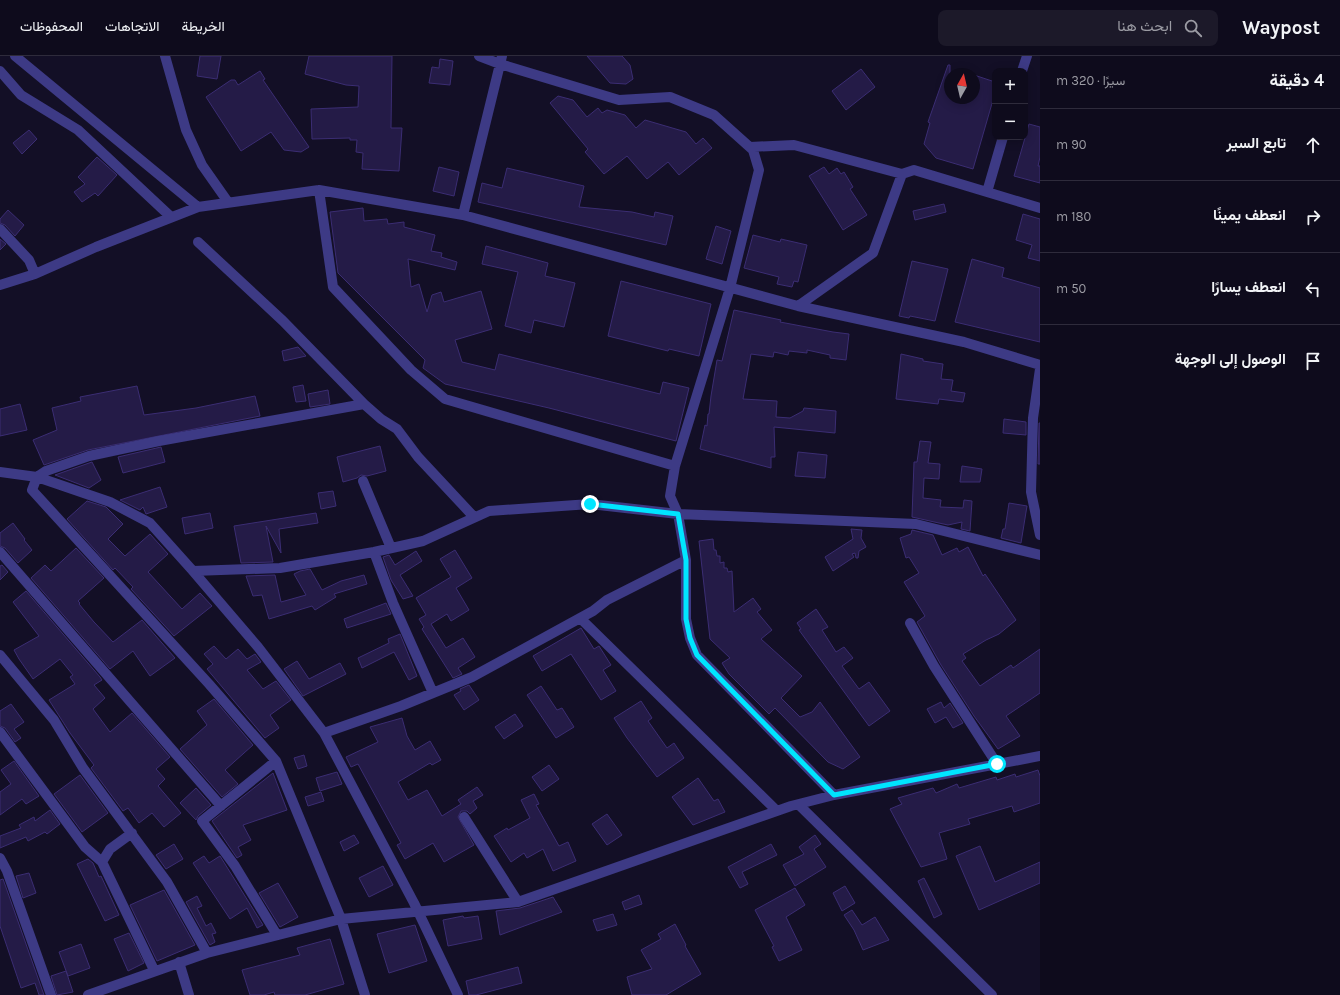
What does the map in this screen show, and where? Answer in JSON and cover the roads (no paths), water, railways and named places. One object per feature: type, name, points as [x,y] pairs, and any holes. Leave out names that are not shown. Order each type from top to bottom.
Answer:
[{"type":"street","points":[[15,56],[198,206]]},
{"type":"street","points":[[165,56],[186,130],[202,165],[228,202]]},
{"type":"street","points":[[479,56],[501,60],[619,100],[670,97],[714,115],[753,150],[759,170],[730,288],[675,466],[670,496],[678,514],[686,560],[686,619],[690,638],[697,655],[834,795]]},
{"type":"street","points":[[1023,68],[1027,56]]},
{"type":"street","points":[[463,215],[501,60]]},
{"type":"street","points":[[0,71],[21,94],[78,130],[171,217]]},
{"type":"street","points":[[78,130],[98,123]]},
{"type":"street","points":[[987,192],[1002,140]]},
{"type":"street","points":[[750,147],[794,145],[902,174],[914,170],[1040,208]]},
{"type":"street","points":[[798,306],[873,253],[902,174]]},
{"type":"street","points":[[319,190],[332,287],[411,370],[445,399],[675,466]]},
{"type":"street","points":[[0,285],[35,274],[198,206],[319,190],[463,215],[798,306],[964,342],[1040,365]]},
{"type":"street","points":[[0,230],[29,260],[35,274]]},
{"type":"street","points":[[198,242],[283,321],[364,404],[381,419],[397,428],[418,457],[474,517]]},
{"type":"street","points":[[1040,369],[1033,418],[1031,492],[1040,535]]},
{"type":"street","points":[[364,404],[159,441],[89,456],[46,471],[37,477],[32,490],[209,684],[276,761],[341,919],[365,995]]},
{"type":"street","points":[[0,472],[37,477],[110,502],[150,523],[193,571],[258,647],[324,733],[419,913],[458,995]]},
{"type":"street","points":[[363,481],[391,548]]},
{"type":"street","points":[[193,571],[280,568],[374,552],[424,540],[489,511],[590,504],[678,514],[916,524],[1040,555]]},
{"type":"street","points":[[0,552],[221,806]]},
{"type":"street","points":[[374,552],[393,603],[433,693]]},
{"type":"street","points":[[324,733],[472,677],[580,618],[607,600],[686,560]]},
{"type":"street","points":[[580,618],[777,811]]},
{"type":"street","points":[[910,623],[934,666],[997,764]]},
{"type":"street","points":[[0,655],[54,720],[83,768],[167,882],[207,953]]},
{"type":"street","points":[[0,732],[85,848],[102,862],[154,970]]},
{"type":"street","points":[[88,995],[154,970],[207,953],[341,919],[419,913],[518,902],[777,811],[834,795],[1040,756]]},
{"type":"street","points":[[276,761],[202,821],[235,866],[277,935]]},
{"type":"street","points":[[799,805],[992,995]]},
{"type":"street","points":[[464,817],[518,902]]},
{"type":"street","points":[[102,862],[110,849],[132,833]]},
{"type":"street","points":[[0,858],[3,872],[51,995]]},
{"type":"street","points":[[179,962],[189,995]]}]
